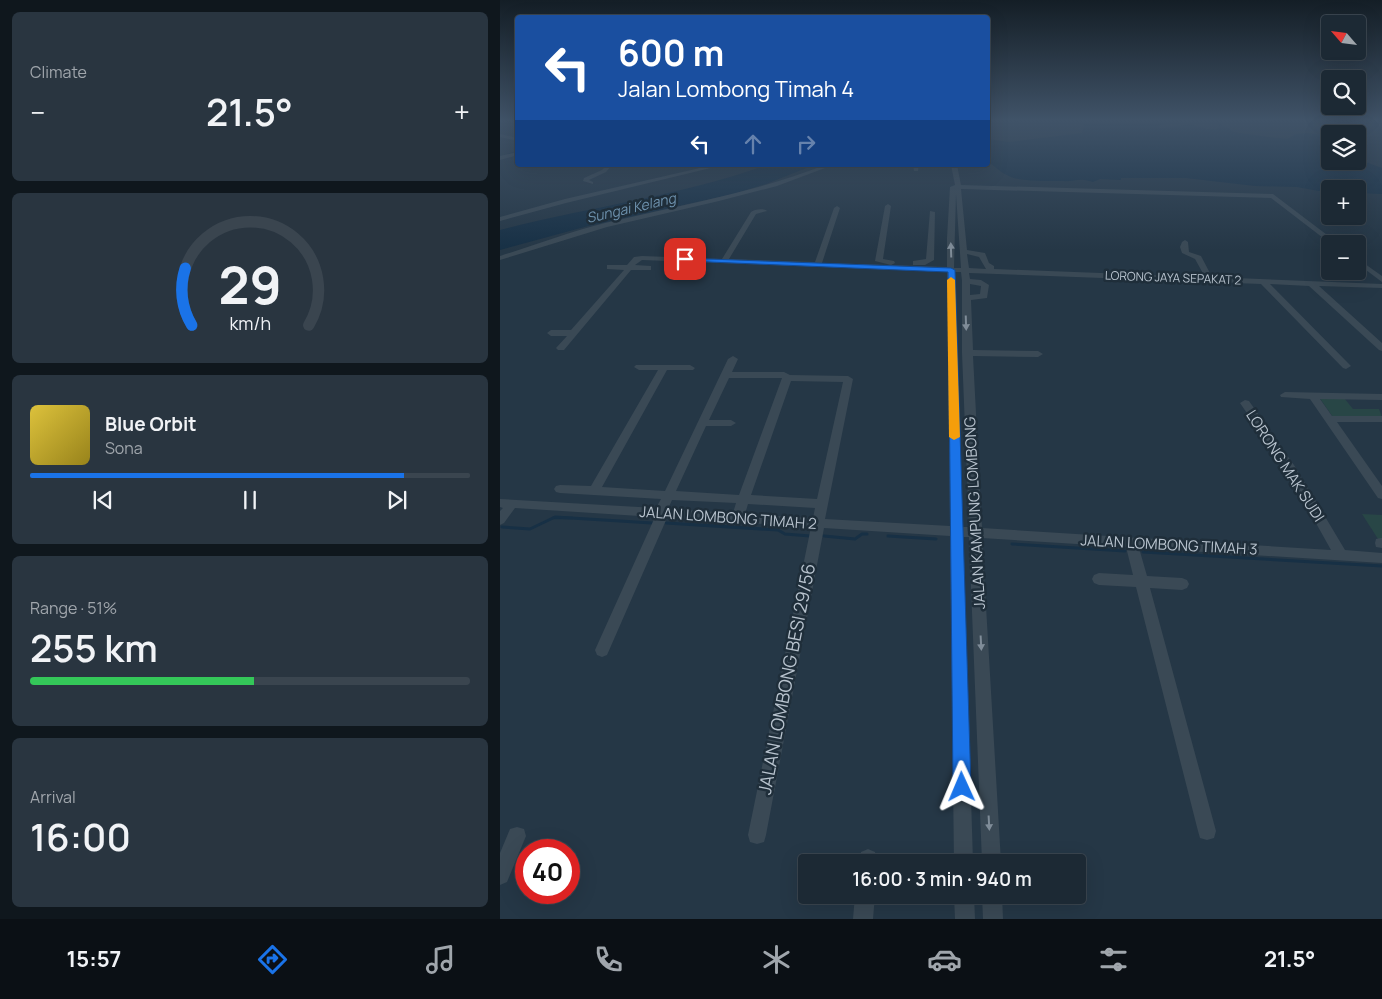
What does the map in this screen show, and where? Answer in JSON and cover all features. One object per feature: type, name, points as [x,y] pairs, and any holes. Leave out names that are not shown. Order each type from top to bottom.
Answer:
[{"type":"street","points":[[591,183],[585,180],[588,176],[604,171],[608,167]]},
{"type":"street","points":[[500,219],[565,201],[711,167]]},
{"type":"street","points":[[500,258],[604,226],[717,201],[786,182],[825,167]]},
{"type":"street","name":"JALAN KAMPUNG LOMBONG","points":[[953,167],[966,281],[991,854]]},
{"type":"street","points":[[955,187],[1273,196],[1324,235]]},
{"type":"street","name":"JALAN KAMPUNG LOMBONG","points":[[955,187],[951,270],[963,854]]},
{"type":"street","points":[[888,206],[879,261],[909,266]]},
{"type":"street","points":[[818,263],[837,208]]},
{"type":"street","points":[[727,258],[754,212],[764,211]]},
{"type":"street","points":[[561,348],[629,268],[642,258],[727,258],[909,266],[930,260],[932,212]]},
{"type":"street","points":[[1185,242],[1186,253],[1198,258],[1210,280]]},
{"type":"street","points":[[963,251],[982,255],[986,264],[990,266],[990,271]]},
{"type":"street","points":[[713,256],[727,258],[747,256]]},
{"type":"street","name":"LORONG JAYA SEPAKAT 2","points":[[909,266],[951,270],[1382,286]]},
{"type":"street","points":[[610,267],[648,268]]},
{"type":"street","points":[[1366,267],[1382,280]]},
{"type":"street","points":[[966,281],[978,282],[984,285],[984,296],[966,298]]},
{"type":"street","points":[[1264,282],[1346,366]]},
{"type":"street","points":[[1311,283],[1382,348]]},
{"type":"street","points":[[551,333],[574,333]]},
{"type":"street","points":[[968,353],[1038,354]]},
{"type":"street","points":[[602,650],[670,495],[733,359]]},
{"type":"street","points":[[640,367],[690,368]]},
{"type":"street","points":[[594,491],[664,368]]},
{"type":"street","points":[[726,375],[784,375],[787,378],[737,518]]},
{"type":"street","name":"JALAN LOMBONG BESI 29/56","points":[[757,835],[848,379],[787,378]]},
{"type":"street","points":[[1285,395],[1382,397]]},
{"type":"street","points":[[1313,396],[1382,495]]},
{"type":"street","name":"LORONG MAK SUDI","points":[[1245,403],[1292,471],[1340,555]]},
{"type":"street","points":[[1329,419],[1382,420]]},
{"type":"street","points":[[704,423],[731,423]]},
{"type":"street","points":[[560,489],[823,504]]},
{"type":"street","points":[[500,520],[506,504]]},
{"type":"street","name":"JALAN LOMBONG TIMAH 2","points":[[506,504],[956,532]]},
{"type":"street","name":"JALAN LOMBONG TIMAH 3","points":[[956,532],[1382,558]]},
{"type":"street","points":[[1131,543],[1207,831]]},
{"type":"street","points":[[1099,579],[1182,584]]},
{"type":"street","points":[[500,875],[518,836]]},
{"type":"street","points":[[863,919],[864,904]]},
{"type":"street","points":[[964,904],[965,919]]},
{"type":"street","points":[[992,904],[993,919]]},
{"type":"green space","points":[[1319,397],[1344,398],[1353,409],[1379,409],[1382,417],[1333,417]]},
{"type":"green space","points":[[1362,514],[1382,515],[1382,539],[1378,539]]},
{"type":"water","points":[[991,164],[1321,164],[1321,170],[1366,170],[1366,164],[1371,164],[1382,168],[1382,194],[1366,193],[1366,180],[1321,180],[1321,191],[1319,191],[1297,187],[1255,186],[1186,178],[1121,178],[1121,180],[1100,179],[1093,182],[1080,180],[1042,181],[1025,180],[1004,174]]},
{"type":"water","name":"Sungai Kelang","points":[[761,167],[809,167],[766,184],[733,194],[588,226],[500,250],[500,230],[668,193]]},
{"type":"waterway","points":[[502,527],[530,529],[555,517],[571,518]]},
{"type":"waterway","points":[[553,518],[571,518]]},
{"type":"waterway","points":[[571,518],[652,523]]},
{"type":"waterway","points":[[666,523],[778,530],[785,534],[810,536]]},
{"type":"waterway","points":[[824,536],[855,539],[862,534],[867,534]]},
{"type":"waterway","points":[[888,536],[936,539]]},
{"type":"waterway","points":[[1012,544],[1125,551]]},
{"type":"waterway","points":[[1143,552],[1382,566]]},
{"type":"slow traffic","points":[[951,280],[954,437]]},
{"type":"route","points":[[685,259],[951,270],[962,787]]}]
